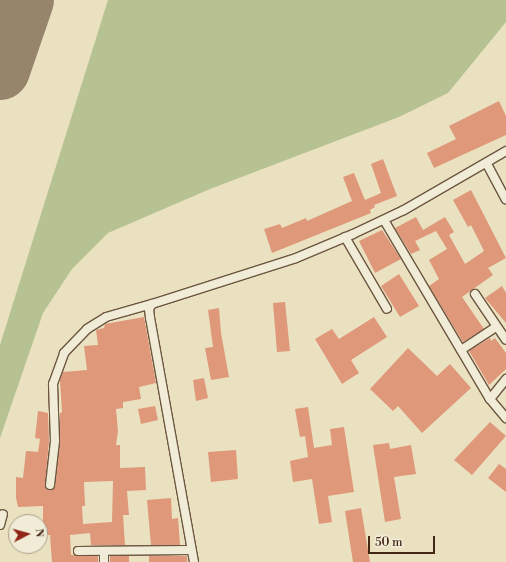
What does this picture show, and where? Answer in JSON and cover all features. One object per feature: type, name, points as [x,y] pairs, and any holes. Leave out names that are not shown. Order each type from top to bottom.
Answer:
[{"type":"street","points":[[50,485],[55,441],[53,384],[64,353],[87,328],[106,317],[152,304],[296,258],[384,220],[487,164],[506,152]]},
{"type":"street","points":[[487,164],[506,199]]},
{"type":"street","points":[[384,220],[490,399],[506,418]]},
{"type":"street","points":[[345,237],[387,309]]},
{"type":"street","points":[[475,294],[506,340]]},
{"type":"street","points":[[152,304],[149,309],[150,318],[194,562]]},
{"type":"street","points":[[461,350],[496,327]]},
{"type":"street","points":[[490,399],[506,379]]},
{"type":"street","points":[[0,526],[3,514]]},
{"type":"street","points":[[78,551],[192,550]]},
{"type":"street","points":[[104,551],[104,562]]},
{"type":"green space","points":[[108,0],[506,0],[506,22],[448,93],[399,117],[210,189],[108,233],[72,269],[43,313],[0,438],[0,345]]},
{"type":"building","points":[[499,101],[506,116],[506,135],[434,168],[427,153],[456,139],[449,126]]},
{"type":"building","points":[[383,159],[397,196],[374,205],[375,207],[370,210],[371,213],[272,253],[264,229],[280,224],[282,228],[306,218],[307,221],[352,201],[343,177],[354,173],[365,200],[381,193],[371,164]]},
{"type":"building","points":[[471,190],[506,258],[488,268],[493,275],[462,297],[484,329],[463,342],[429,286],[439,279],[429,260],[447,249],[436,231],[415,241],[420,250],[411,254],[395,228],[416,217],[423,230],[445,217],[454,232],[449,235],[465,264],[484,251],[471,225],[468,227],[453,200]]},
{"type":"building","points":[[382,230],[401,259],[375,273],[359,241]]},
{"type":"building","points":[[399,274],[419,306],[400,317],[381,286]]},
{"type":"building","points":[[502,286],[506,293],[506,323],[485,298]]},
{"type":"building","points":[[285,302],[290,351],[277,352],[273,303]]},
{"type":"building","points":[[219,308],[221,333],[229,377],[211,380],[205,348],[213,347],[208,310]]},
{"type":"building","points":[[144,317],[156,383],[139,387],[141,399],[123,402],[123,408],[116,409],[118,431],[116,445],[120,445],[120,468],[145,467],[146,490],[127,491],[129,515],[123,515],[125,545],[91,545],[90,533],[70,535],[71,555],[98,556],[98,562],[52,562],[50,535],[48,535],[48,514],[43,514],[43,506],[18,507],[16,498],[16,477],[23,478],[26,451],[38,452],[40,439],[35,438],[38,411],[48,413],[49,441],[45,485],[47,490],[52,490],[55,486],[60,442],[60,413],[62,412],[60,380],[63,372],[87,370],[84,346],[98,345],[96,330],[104,328],[105,324]],"holes":[[[113,481],[112,522],[83,524],[82,506],[85,506],[84,482]]]},
{"type":"building","points":[[374,317],[387,337],[351,360],[359,373],[342,384],[315,339],[332,329],[339,339]]},
{"type":"building","points":[[490,338],[491,341],[495,338],[506,353],[506,369],[489,385],[469,351]]},
{"type":"building","points":[[408,348],[437,376],[450,364],[471,388],[422,433],[398,406],[393,411],[370,389]]},
{"type":"building","points":[[204,378],[208,398],[196,401],[193,380]]},
{"type":"building","points":[[155,406],[158,420],[141,424],[138,409]]},
{"type":"building","points":[[308,407],[314,448],[332,445],[330,429],[344,427],[354,492],[328,496],[332,522],[319,524],[312,479],[293,482],[290,461],[308,457],[305,436],[300,437],[295,409]]},
{"type":"building","points":[[490,422],[506,436],[472,475],[454,460]]},
{"type":"building","points":[[389,443],[390,449],[411,445],[416,474],[394,477],[401,519],[385,522],[373,445]]},
{"type":"building","points":[[236,450],[238,479],[211,482],[208,452]]},
{"type":"building","points":[[499,464],[506,469],[506,492],[488,478]]},
{"type":"building","points":[[171,498],[172,519],[178,518],[180,545],[151,545],[147,500]]},
{"type":"building","points":[[361,508],[370,562],[353,562],[345,511]]},
{"type":"building","points":[[110,556],[129,556],[129,562],[110,562]]},
{"type":"building","points":[[149,556],[187,556],[187,562],[149,562]]},
{"type":"taxiway","points":[[0,54],[7,49]]},
{"type":"runway","points":[[0,70],[24,0]]}]
